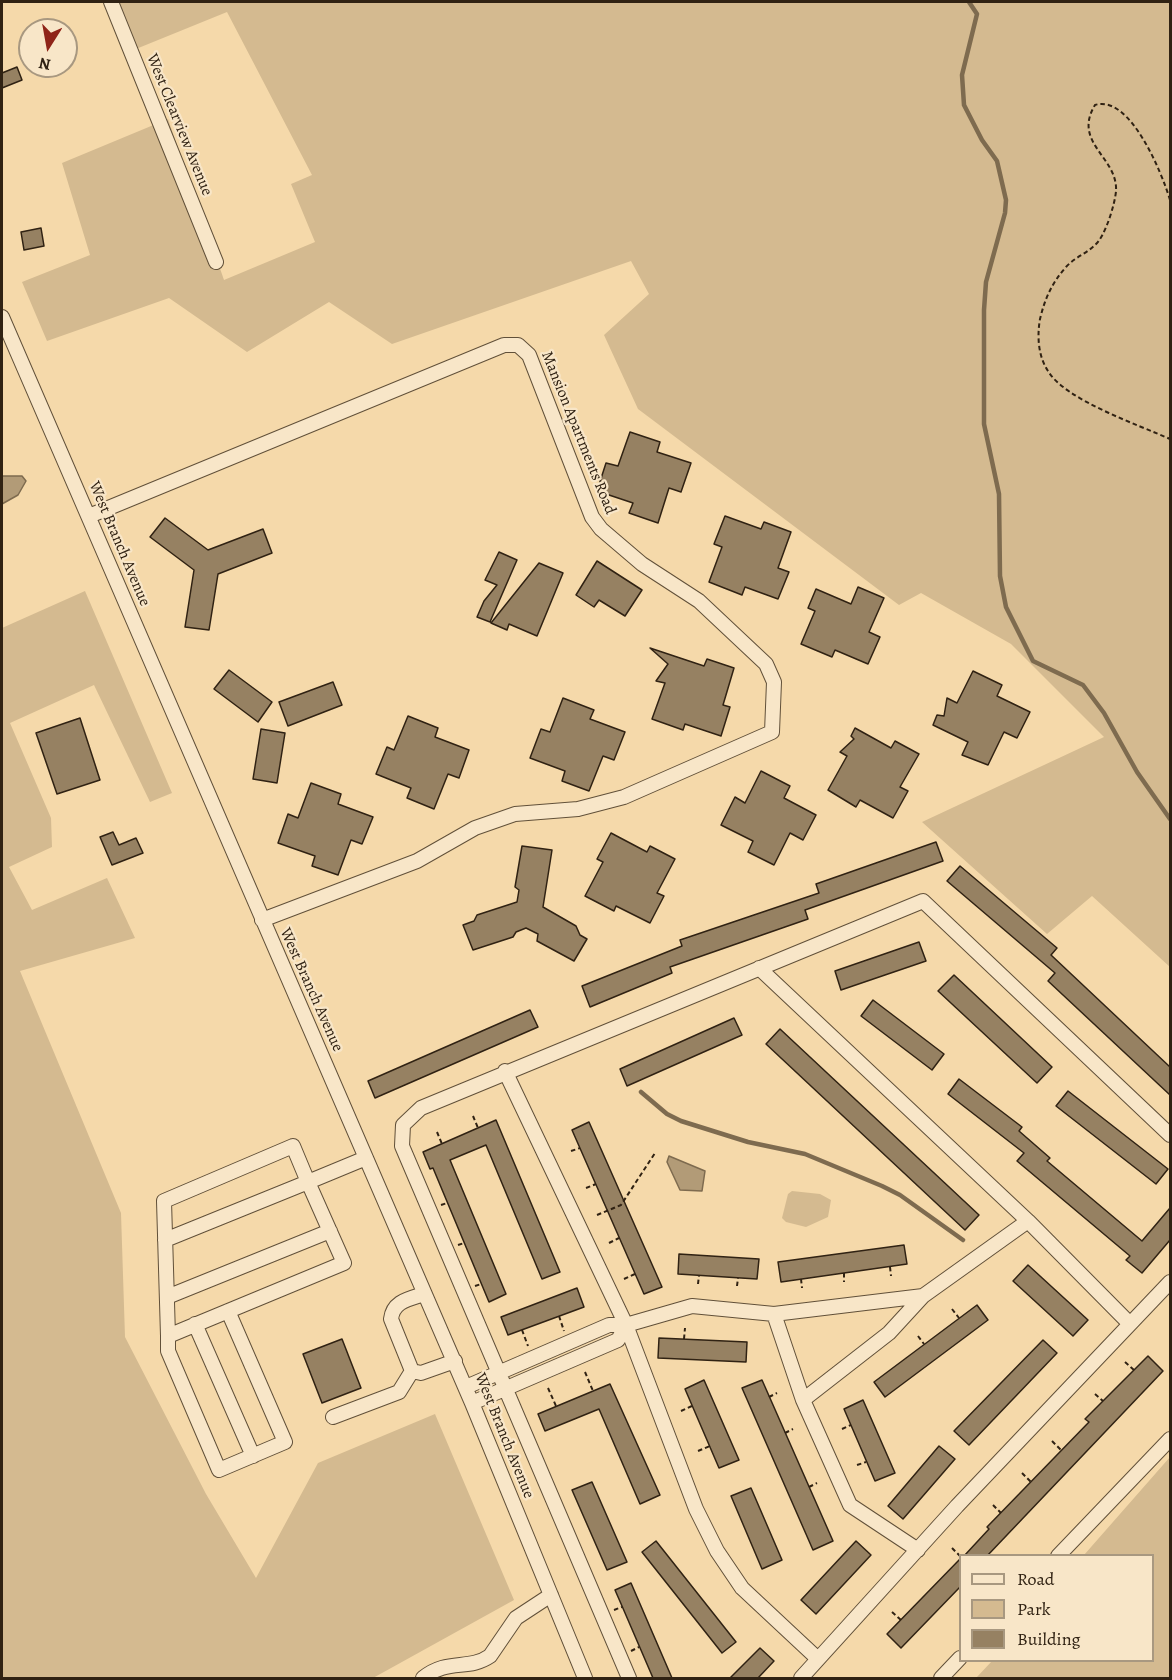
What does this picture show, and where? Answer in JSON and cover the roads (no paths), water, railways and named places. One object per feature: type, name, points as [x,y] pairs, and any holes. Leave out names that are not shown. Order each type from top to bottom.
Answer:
[{"type":"street","name":"West Clearview Avenue","points":[[111,2],[216,262]]},
{"type":"street","name":"West Branch Avenue","points":[[2,317],[466,1387],[585,1678]]},
{"type":"street","name":"Mansion Apartments Road","points":[[89,516],[504,345],[518,345],[529,355],[584,500],[601,530],[642,564],[699,601],[766,664],[774,682],[772,732],[624,796],[578,809],[515,814],[475,828],[417,861],[262,920]]},
{"type":"street","points":[[629,1678],[402,1146],[403,1125],[421,1108],[505,1071],[923,901],[1170,1135]]},
{"type":"street","points":[[759,968],[1028,1221],[1130,1323]]},
{"type":"street","points":[[505,1071],[626,1325],[696,1509],[717,1551],[742,1588],[818,1659]]},
{"type":"street","points":[[168,1336],[195,1324],[344,1263],[294,1146],[164,1201],[168,1351],[219,1470],[285,1442],[228,1311]]},
{"type":"street","points":[[165,1240],[366,1158]]},
{"type":"street","points":[[803,1400],[889,1333],[923,1296],[1028,1221]]},
{"type":"street","points":[[167,1297],[330,1231]]},
{"type":"street","points":[[801,1678],[1170,1282]]},
{"type":"street","points":[[412,1371],[391,1319],[392,1311],[398,1304],[424,1294]]},
{"type":"street","points":[[466,1387],[609,1325],[626,1325],[692,1306],[774,1314],[923,1296]]},
{"type":"street","points":[[774,1314],[803,1400],[850,1505],[918,1550]]},
{"type":"street","points":[[195,1324],[253,1456]]},
{"type":"street","points":[[472,1403],[618,1340],[626,1325]]},
{"type":"street","points":[[412,1371],[421,1373],[454,1361]]},
{"type":"street","points":[[333,1417],[399,1392],[412,1371]]},
{"type":"street","points":[[1060,1554],[1170,1439]]},
{"type":"street","points":[[423,1678],[446,1665],[484,1660],[490,1656],[524,1611],[551,1595]]},
{"type":"street","points":[[941,1678],[959,1659]]},
{"type":"waterway","points":[[969,2],[977,14],[962,75],[964,105],[982,140],[997,161],[1006,200],[1005,213],[986,282],[984,310],[984,424],[999,494],[1000,576],[1006,607],[1033,661],[1083,685],[1104,713],[1137,772],[1170,819]]},
{"type":"waterway","points":[[641,1092],[667,1114],[681,1121],[748,1142],[805,1154],[882,1186],[900,1195],[963,1240]]}]
